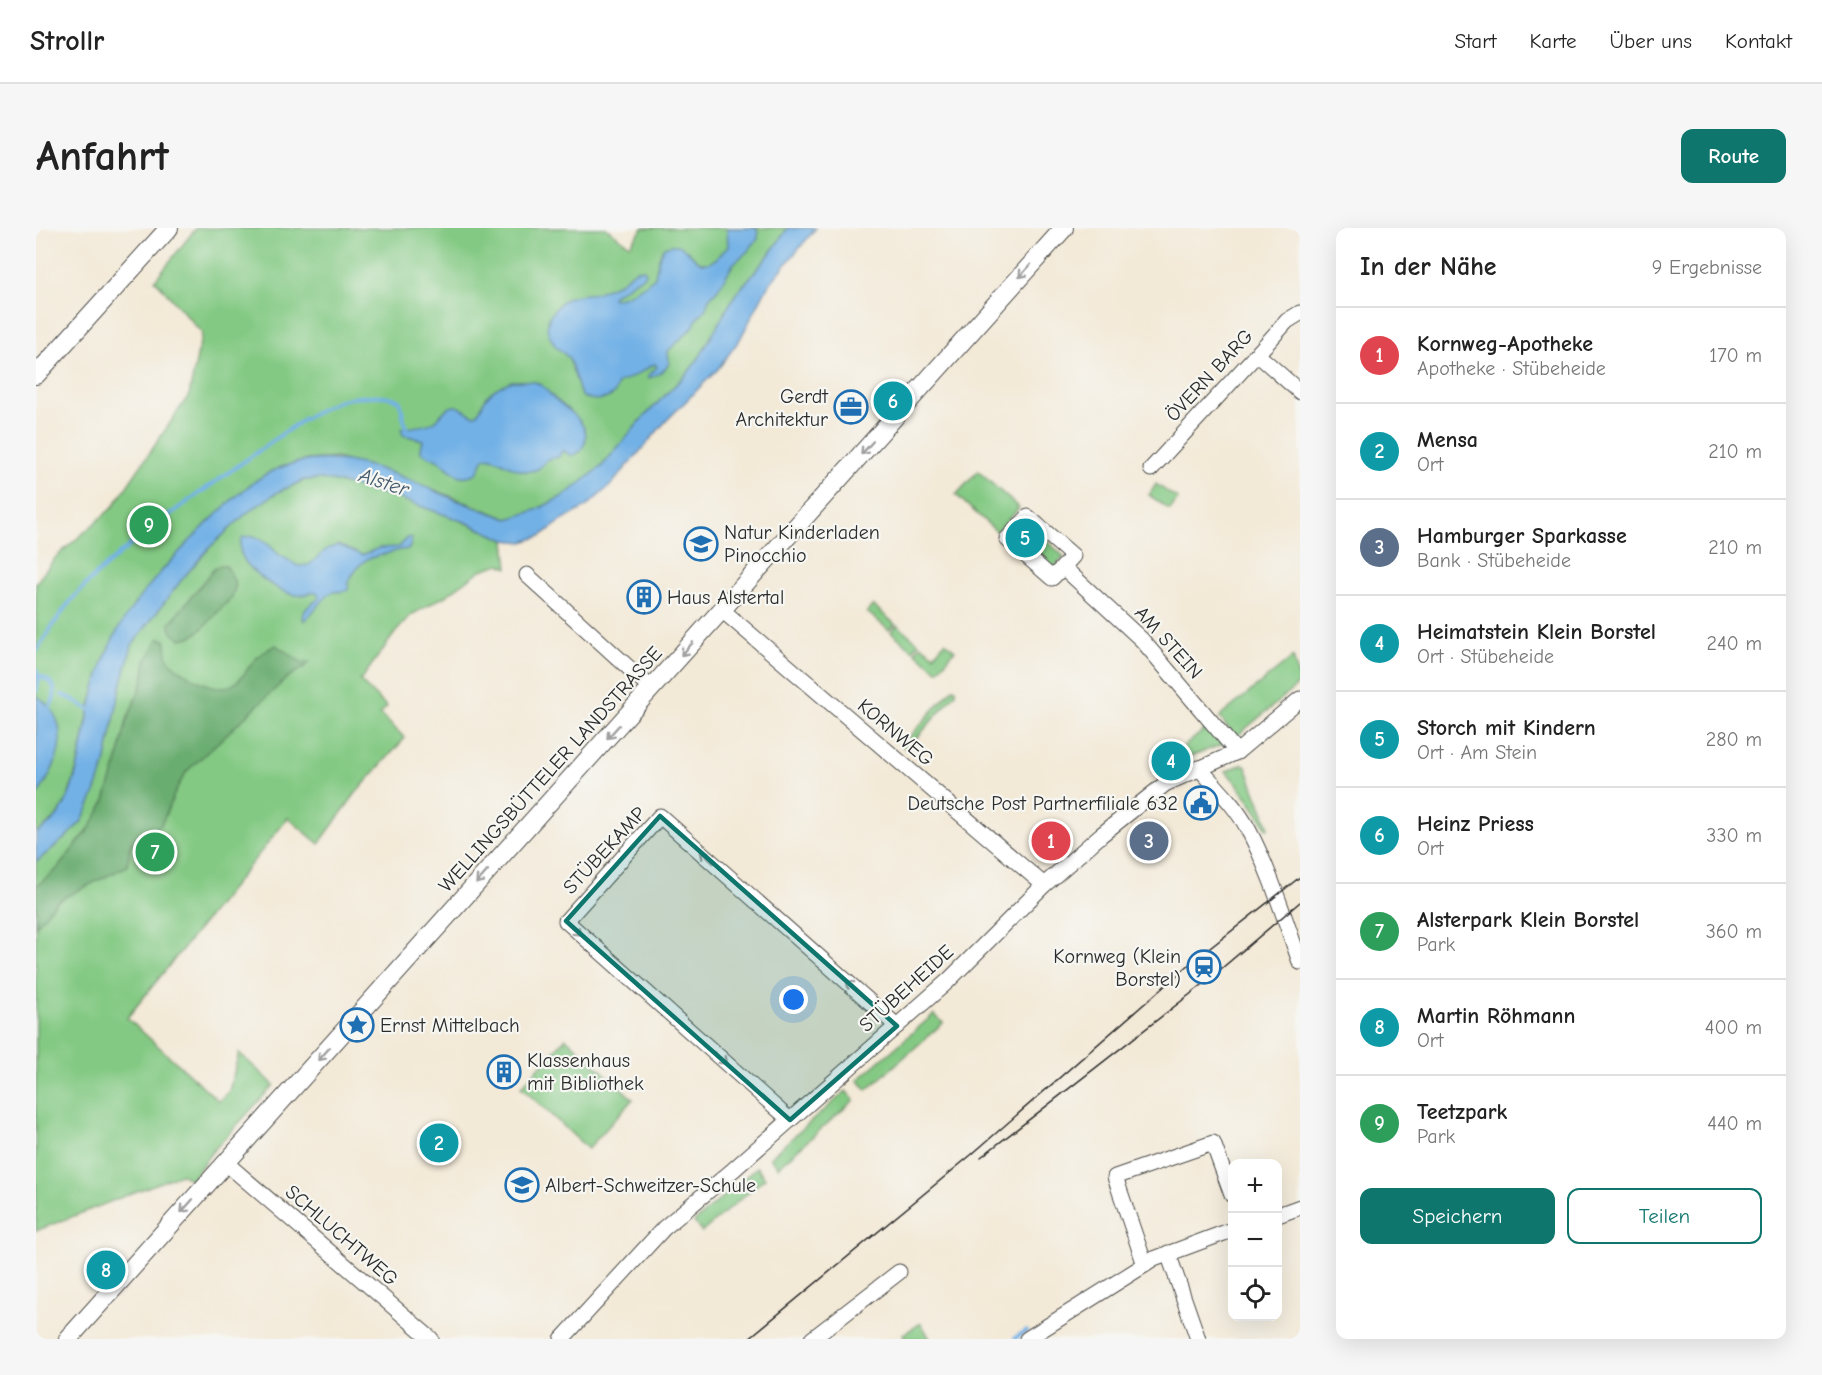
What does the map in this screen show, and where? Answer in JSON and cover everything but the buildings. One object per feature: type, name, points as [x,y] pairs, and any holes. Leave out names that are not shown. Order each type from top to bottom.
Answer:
[{"type":"main road","points":[[36,375],[169,228]]},
{"type":"main road","name":"WELLINGSBÜTTELER LANDSTRASSE","points":[[68,1339],[1064,228]]},
{"type":"street","name":"ÖVERN BARG","points":[[1151,469],[1287,321],[1300,313]]},
{"type":"street","points":[[1257,354],[1300,393]]},
{"type":"street","name":"AM STEIN","points":[[1063,567],[1142,640],[1237,752]]},
{"type":"street","points":[[527,574],[652,689]]},
{"type":"street","name":"KORNWEG","points":[[722,610],[1044,885]]},
{"type":"street","name":"STÜBEHEIDE","points":[[562,1339],[664,1228],[952,977],[1044,885],[1101,835],[1166,784],[1237,752],[1300,699]]},
{"type":"street","points":[[1199,768],[1228,800],[1247,827],[1269,874],[1300,962]]},
{"type":"street","name":"STÜBEKAMP","points":[[790,1120],[566,921],[660,816],[897,1026]]},
{"type":"street","points":[[1145,1264],[1115,1177],[1213,1143],[1228,1183]]},
{"type":"street","name":"SCHLUCHTWEG","points":[[226,1163],[431,1339]]},
{"type":"street","points":[[1282,1214],[1300,1207]]},
{"type":"street","points":[[1027,1339],[1051,1332],[1145,1264],[1168,1253],[1228,1232]]},
{"type":"street","points":[[1168,1253],[1198,1339]]},
{"type":"street","points":[[812,1339],[828,1334],[899,1272]]},
{"type":"highlighted area","points":[[660,816],[897,1026],[790,1120],[566,921]]},
{"type":"green space","points":[[196,228],[606,228],[630,245],[643,228],[788,228],[766,259],[735,295],[690,370],[641,420],[601,467],[566,495],[536,510],[508,519],[392,473],[336,458],[307,460],[270,472],[249,487],[200,531],[165,567],[120,626],[104,659],[67,800],[55,819],[36,833],[36,583],[55,558],[113,507],[189,395],[202,333],[155,280]]},
{"type":"green space","points":[[978,471],[1019,508],[997,532],[956,495]]},
{"type":"green space","points":[[322,479],[369,489],[415,504],[505,540],[508,568],[500,564],[481,570],[447,595],[411,615],[395,633],[360,681],[387,707],[380,714],[405,738],[356,793],[319,844],[288,818],[127,1018],[219,1101],[229,1091],[239,1053],[274,1085],[212,1152],[191,1180],[181,1174],[36,1231],[36,862],[82,821],[105,764],[120,690],[132,645],[138,634],[210,547],[248,512],[278,492],[305,480]]},
{"type":"green space","points":[[1156,484],[1178,499],[1170,510],[1149,495]]},
{"type":"green space","points":[[1030,524],[1064,557],[1051,570],[1046,568],[1017,537]]},
{"type":"green space","points":[[220,565],[226,566],[236,584],[232,597],[193,636],[182,639],[176,636],[171,631],[170,623],[213,570]]},
{"type":"green space","points":[[873,605],[895,624],[889,630],[867,612]]},
{"type":"green space","points":[[897,625],[919,643],[913,650],[891,632]]},
{"type":"green space","points":[[159,638],[165,640],[171,663],[184,673],[215,687],[227,687],[235,683],[258,657],[276,645],[301,662],[309,662],[288,677],[187,771],[161,825],[131,844],[127,866],[57,901],[36,926],[36,886],[57,869],[91,826],[104,803],[117,763],[127,720],[143,681],[146,661]]},
{"type":"green space","points":[[945,642],[955,650],[938,671],[915,652],[921,645],[934,655]]},
{"type":"green space","points":[[1293,657],[1300,683],[1236,737],[1219,717]]},
{"type":"green space","points":[[953,688],[956,689],[956,693],[908,748],[904,748],[904,743]]},
{"type":"green space","points":[[1209,726],[1224,744],[1178,761],[1172,756]]},
{"type":"green space","points":[[1243,764],[1269,827],[1267,829],[1248,798],[1226,771]]},
{"type":"green space","points":[[934,1014],[943,1023],[867,1090],[858,1080]]},
{"type":"green space","points":[[566,1038],[633,1099],[588,1149],[521,1087]]},
{"type":"green space","points":[[846,1091],[854,1100],[778,1167],[770,1157]]},
{"type":"green space","points":[[757,1167],[765,1178],[702,1232],[694,1222]]},
{"type":"green space","points":[[921,1323],[930,1339],[904,1339],[903,1334]]},
{"type":"water","points":[[727,228],[756,228],[758,239],[734,263],[693,327],[668,351],[669,362],[666,368],[649,378],[648,376],[657,367],[655,364],[619,382],[615,392],[608,398],[594,400],[581,396],[569,358],[556,347],[547,329],[549,317],[558,305],[567,298],[596,293],[619,283],[636,270],[644,269],[645,275],[612,296],[613,299],[619,298],[636,291],[655,277],[663,248],[670,245],[682,247],[698,261],[708,263],[716,259],[728,247]]},
{"type":"water","name":"Alster","points":[[788,228],[816,228],[768,286],[740,339],[718,369],[666,421],[611,485],[586,507],[541,536],[523,542],[505,540],[465,522],[389,495],[322,479],[304,480],[278,492],[248,512],[210,547],[183,578],[132,645],[105,764],[95,793],[82,821],[36,862],[36,833],[54,820],[68,797],[78,767],[98,678],[119,628],[163,569],[239,494],[270,472],[293,463],[340,460],[386,471],[508,519],[536,510],[565,495],[601,467],[641,420],[690,370],[735,295],[766,259]]},
{"type":"water","points":[[512,381],[538,383],[579,420],[586,435],[580,452],[571,456],[562,451],[559,457],[548,459],[540,468],[531,471],[516,469],[496,459],[484,458],[477,473],[462,476],[421,452],[423,440],[403,435],[401,429],[434,422],[445,410],[454,406],[476,415],[491,392]]},
{"type":"water","points":[[254,536],[298,566],[309,565],[327,549],[338,545],[362,555],[379,548],[399,547],[408,537],[412,538],[409,549],[367,559],[349,580],[348,590],[329,594],[304,621],[305,610],[319,598],[318,593],[298,595],[287,593],[256,573],[247,564],[240,546],[243,537]]},
{"type":"water","points":[[36,695],[48,706],[56,718],[60,731],[60,744],[57,758],[36,797]]},
{"type":"waterway","points":[[36,652],[70,602],[112,560],[175,511],[309,416],[340,401],[368,396],[387,397],[400,402],[406,428]]},
{"type":"waterway","points":[[36,669],[39,679],[36,691]]},
{"type":"waterway","points":[[37,675],[48,680],[54,687],[50,707]]},
{"type":"waterway","points":[[62,695],[93,711]]},
{"type":"waterway","points":[[1015,1338],[1026,1331]]},
{"type":"tram line","points":[[748,1339],[971,1155],[1191,963],[1300,877]]},
{"type":"tram line","points":[[981,1157],[1202,985],[1300,902]]},
{"type":"place","name":"Heinz Priess","points":[[893,401]]},
{"type":"place","name":"Gerdt Architektur","points":[[851,407]]},
{"type":"place","name":"Teetzpark","points":[[149,525]]},
{"type":"place","name":"Storch mit Kindern","points":[[1025,538]]},
{"type":"place","name":"Natur Kinderladen Pinocchio","points":[[701,544]]},
{"type":"place","name":"Haus Alstertal","points":[[644,597]]},
{"type":"place","name":"Heimatstein Klein Borstel","points":[[1171,761]]},
{"type":"place","name":"Deutsche Post Partnerfiliale 632","points":[[1201,803]]},
{"type":"place","name":"Kornweg-Apotheke","points":[[1051,841]]},
{"type":"place","name":"Hamburger Sparkasse","points":[[1149,841]]},
{"type":"place","name":"Alsterpark Klein Borstel","points":[[155,852]]},
{"type":"place","name":"Kornweg (Klein Borstel)","points":[[1204,967]]},
{"type":"place","name":"Ernst Mittelbach","points":[[357,1025]]},
{"type":"place","name":"Klassenhaus mit Bibliothek","points":[[504,1072]]},
{"type":"place","name":"Mensa","points":[[439,1143]]},
{"type":"place","name":"Albert-Schweitzer-Schule","points":[[522,1185]]},
{"type":"place","name":"Martin Röhmann","points":[[106,1270]]}]
